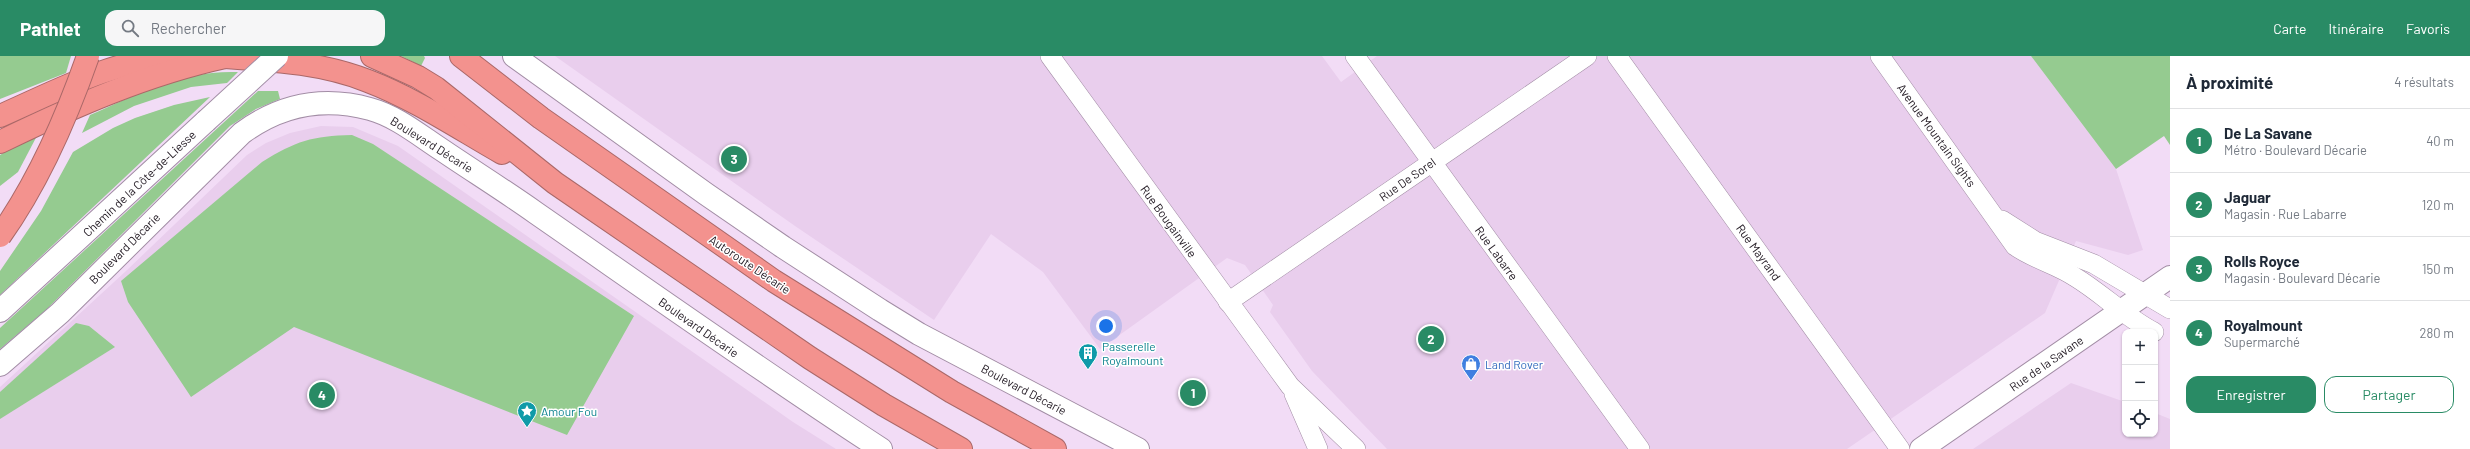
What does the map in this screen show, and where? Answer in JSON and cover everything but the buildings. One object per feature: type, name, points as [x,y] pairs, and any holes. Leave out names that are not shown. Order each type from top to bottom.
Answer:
[{"type":"highway","points":[[0,236],[22,203],[45,161],[76,94],[88,56]]},
{"type":"highway","points":[[0,116],[95,74],[136,62],[177,56]]},
{"type":"highway","points":[[0,142],[123,88],[218,56],[294,62],[347,74],[368,81],[406,98],[555,183]]},
{"type":"highway","points":[[372,56],[418,77],[449,97],[555,183],[810,358],[884,405],[961,449]]},
{"type":"highway","name":"Autoroute Décarie","points":[[461,56],[541,118],[780,285],[952,392],[1055,449]]},
{"type":"main road","name":"Chemin de la Côte-de-Liesse","points":[[0,311],[277,56]]},
{"type":"main road","name":"Boulevard Décarie","points":[[514,56],[783,248],[886,314],[919,334],[1138,449]]},
{"type":"main road","name":"Boulevard Décarie","points":[[0,365],[60,313],[242,133],[262,119],[284,110],[307,104],[340,103],[371,109],[409,128],[509,194],[731,349],[882,449]]},
{"type":"main road","name":"Rue de la Savane","points":[[1921,449],[2170,277]]},
{"type":"street","name":"Rue Bougainville","points":[[1050,56],[1290,386],[1356,449]]},
{"type":"street","name":"Rue Labarre","points":[[1355,56],[1431,163],[1640,449]]},
{"type":"street","name":"Rue De Sorel","points":[[1228,302],[1586,56]]},
{"type":"street","name":"Rue Mayrand","points":[[1617,56],[1900,449]]},
{"type":"street","name":"Avenue Mountain Sights","points":[[1880,56],[2015,246],[2043,263],[2078,278],[2121,311],[2150,329]]},
{"type":"street","name":"Avenue Mountain Sights","points":[[1994,215],[2025,236],[2094,264],[2144,295],[2170,309]]},
{"type":"street","name":"Avenue Mountain Sights","points":[[2158,333],[2170,337]]},
{"type":"street","name":"Rue Bougainville","points":[[1290,386],[1318,449]]},
{"type":"shaded area","points":[[555,56],[1322,56],[1341,82],[1377,56],[2031,56],[2116,169],[2143,250],[2128,255],[2076,241],[2045,313],[1847,449],[1387,449],[1312,371],[1270,312],[1273,305],[1245,265],[1227,258],[1100,349],[1043,272],[991,234],[934,320],[795,226]]},
{"type":"shaded area","points":[[321,126],[353,127],[398,146],[793,422],[836,449],[0,449],[0,387],[126,271],[247,155],[266,143],[290,133]]},
{"type":"shaded area","points":[[2071,383],[2122,401],[2122,437],[2158,437],[2158,414],[2170,419],[2170,449],[1973,449]]},
{"type":"green space","points":[[0,56],[71,56],[66,73],[0,99]]},
{"type":"green space","points":[[401,56],[424,56],[425,58],[421,66]]},
{"type":"green space","points":[[2031,56],[2170,56],[2170,145],[2164,136],[2116,169]]},
{"type":"green space","points":[[218,72],[238,72],[227,83],[191,87],[134,106],[82,133],[90,115],[144,91],[162,84],[198,75]]},
{"type":"green space","points":[[258,91],[278,91],[280,99],[256,109],[230,126],[46,310],[0,349],[0,328]]},
{"type":"green space","points":[[210,97],[0,295],[0,271],[41,211],[73,152],[113,128],[135,118],[174,105]]},
{"type":"green space","points":[[39,132],[18,172],[0,186],[0,155]]},
{"type":"green space","points":[[352,135],[373,144],[634,316],[567,435],[294,327],[191,397],[128,302],[121,281],[262,162],[295,144],[315,138]]},
{"type":"green space","points":[[76,323],[89,326],[115,347],[0,419],[0,392]]},
{"type":"place","name":"Rolls Royce","points":[[734,159]]},
{"type":"place","name":"Jaguar","points":[[1431,339]]},
{"type":"place","name":"Passerelle Royalmount","points":[[1088,370]]},
{"type":"place","name":"Land Rover","points":[[1471,381]]},
{"type":"place","name":"De La Savane","points":[[1193,393]]},
{"type":"place","name":"Royalmount","points":[[322,395]]},
{"type":"place","name":"Amour Fou","points":[[527,428]]}]
